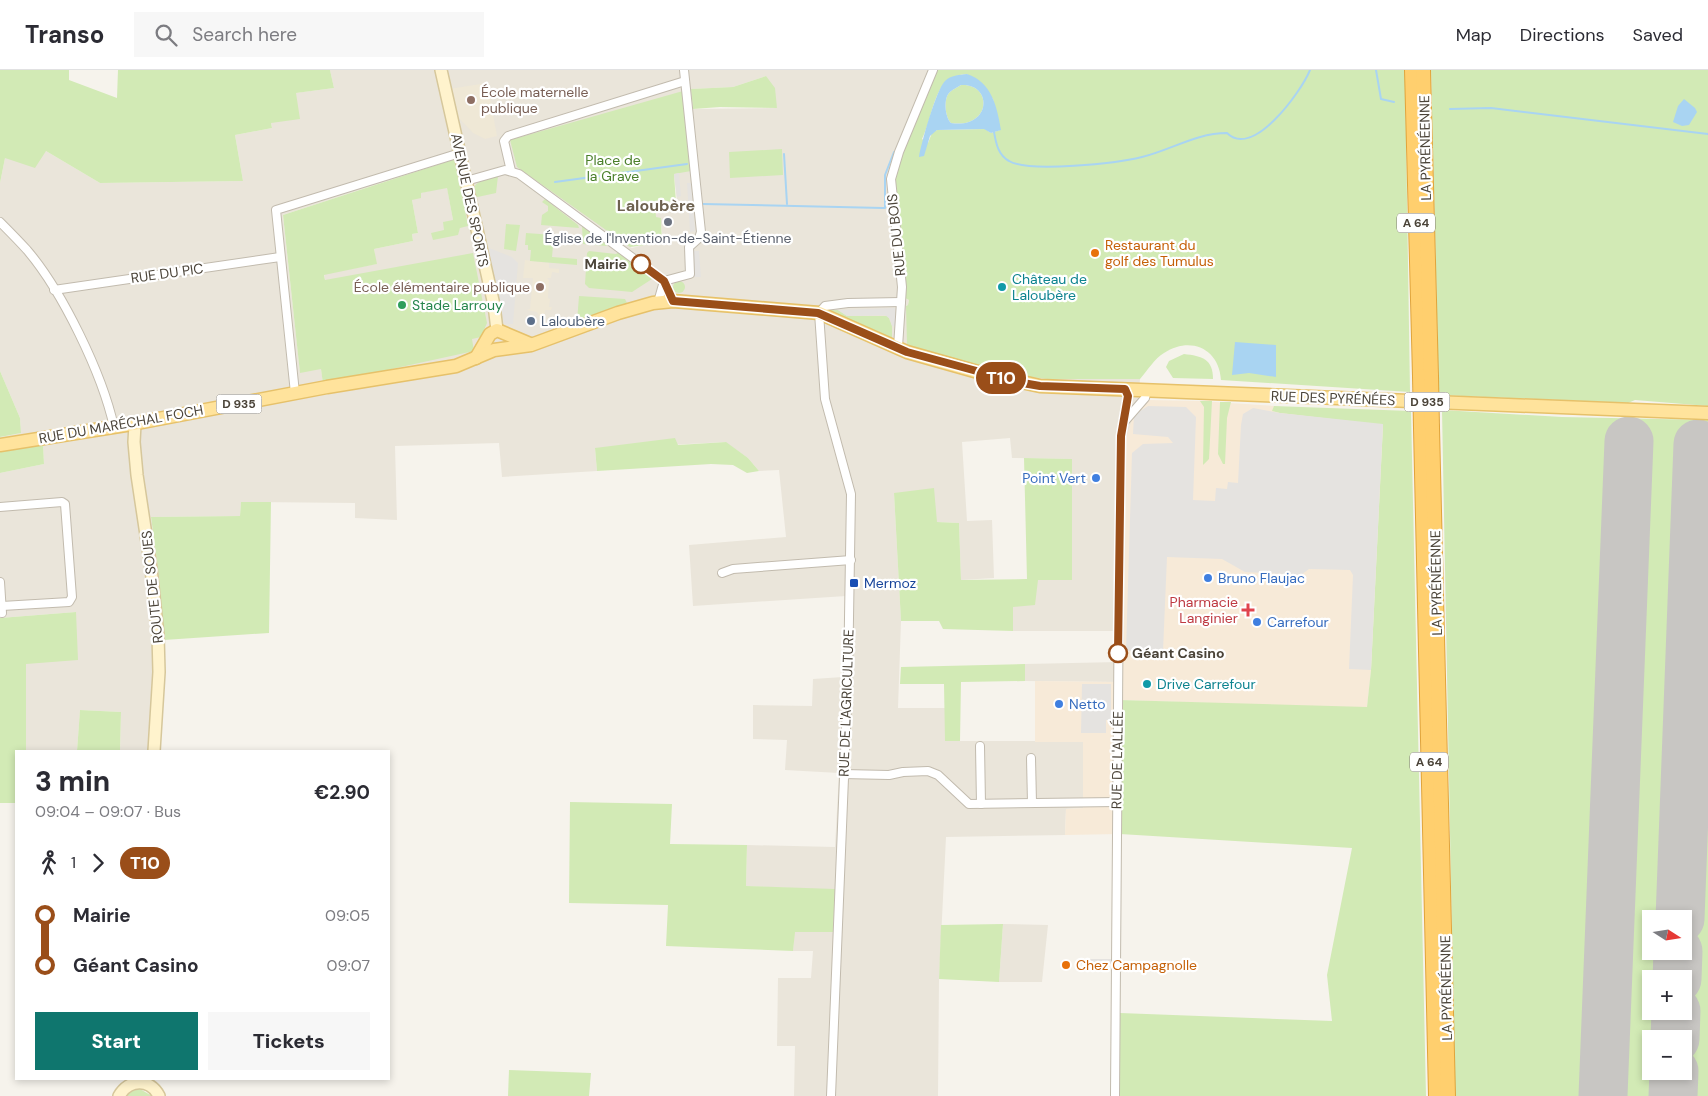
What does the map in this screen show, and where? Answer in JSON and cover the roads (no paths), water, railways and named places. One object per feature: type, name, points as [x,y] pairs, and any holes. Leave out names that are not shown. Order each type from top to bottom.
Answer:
[{"type":"highway","name":"LA PYRÉNÉENNE","points":[[1412,70],[1425,376]]},
{"type":"highway","name":"LA PYRÉNÉENNE","points":[[1423,70],[1425,376],[1436,1096]]},
{"type":"highway","name":"LA PYRÉNÉENNE","points":[[1426,428],[1448,1096]]},
{"type":"main road","name":"AVENUE DES SPORTS","points":[[441,70],[501,332]]},
{"type":"main road","name":"RUE DU MARÉCHAL FOCH","points":[[0,445],[135,424],[295,393],[456,366],[476,358],[495,346],[532,345],[618,313],[658,302],[673,301],[818,313],[936,361],[1017,382],[1040,386],[1143,390]]},
{"type":"main road","points":[[501,332],[532,345]]},
{"type":"main road","points":[[495,346],[508,342],[501,332]]},
{"type":"main road","name":"RUE DU MARÉCHAL FOCH","points":[[495,346],[490,334],[501,332]]},
{"type":"main road","name":"RUE DES PYRÉNÉES","points":[[1143,390],[1708,413]]},
{"type":"main road","name":"ROUTE DE SOUES","points":[[135,424],[134,442],[137,475],[158,635],[159,672],[154,750]]},
{"type":"main road","points":[[150,1080],[158,1093]]},
{"type":"main road","points":[[119,1096],[131,1082],[143,1082],[158,1093]]},
{"type":"street","points":[[664,281],[690,274],[689,247],[699,238],[701,232],[684,70]]},
{"type":"street","name":"RUE DU BOIS","points":[[898,347],[902,302],[891,179],[899,152],[933,70]]},
{"type":"street","points":[[511,171],[504,141],[508,136],[685,81]]},
{"type":"street","points":[[295,393],[276,210],[460,154]]},
{"type":"street","points":[[466,181],[505,170],[519,174],[664,281],[673,301]]},
{"type":"street","points":[[0,222],[27,250],[54,290],[93,363],[114,426]]},
{"type":"street","name":"RUE DU PIC","points":[[54,290],[280,257]]},
{"type":"street","points":[[658,302],[664,281]]},
{"type":"street","points":[[818,313],[826,306],[848,303],[902,302]]},
{"type":"street","name":"RUE DE L'AGRICULTURE","points":[[818,313],[826,400],[851,494],[851,560],[831,1096]]},
{"type":"street","name":"RUE DE L'ALLÉE","points":[[1115,1096],[1119,568],[1123,425],[1128,396],[1125,389]]},
{"type":"street","points":[[1123,425],[1145,398],[1143,390]]},
{"type":"street","name":"RUE DE L'ALLÉE","points":[[1127,406],[1143,390]]},
{"type":"street","points":[[0,507],[62,502],[65,504],[72,597],[69,602],[2,609],[0,582]]},
{"type":"street","points":[[722,573],[733,568],[851,560]]},
{"type":"street","points":[[980,746],[981,804]]},
{"type":"street","points":[[1031,758],[1032,803]]},
{"type":"street","points":[[843,774],[889,775],[903,772],[928,771],[938,775],[969,804],[1117,802]]},
{"type":"water","points":[[967,74],[988,89],[998,113],[1001,130],[991,133],[984,129],[937,130],[930,136],[924,156],[919,157],[929,118],[941,86],[950,78]],"holes":[[[961,85],[971,86],[979,91],[983,98],[981,113],[965,123],[951,123],[947,116],[946,108],[948,95]]]},
{"type":"water","points":[[1684,99],[1697,112],[1689,125],[1682,126],[1673,122],[1678,106]]},
{"type":"water","points":[[1235,342],[1276,345],[1276,377],[1249,373],[1232,375]]},
{"type":"waterway","points":[[994,132],[998,148],[1009,161],[1019,165],[1054,167],[1095,164],[1142,157],[1194,139],[1216,134],[1227,133],[1238,139],[1250,137],[1275,120],[1297,93],[1310,70]]},
{"type":"waterway","points":[[1376,70],[1381,99],[1394,102]]},
{"type":"waterway","points":[[1450,109],[1491,108],[1708,134]]},
{"type":"waterway","points":[[703,204],[885,208],[885,175],[894,152]]},
{"type":"waterway","points":[[784,154],[787,204]]},
{"type":"waterway","points":[[555,182],[687,164]]},
{"type":"place","name":"École maternelle publique","points":[[471,100]]},
{"type":"place","name":"Église de l'Invention-de-Saint-Étienne","points":[[668,222]]},
{"type":"place","name":"Restaurant du golf des Tumulus","points":[[1095,253]]},
{"type":"place","name":"Mairie","points":[[641,264]]},
{"type":"place","name":"École élémentaire publique","points":[[540,287]]},
{"type":"place","name":"Château de Laloubère","points":[[1002,287]]},
{"type":"place","name":"Stade Larrouy","points":[[402,305]]},
{"type":"place","name":"Laloubère","points":[[531,321]]},
{"type":"place","name":"Point Vert","points":[[1096,478]]},
{"type":"place","name":"Bruno Flaujac","points":[[1208,578]]},
{"type":"place","name":"Mermoz","points":[[854,583]]},
{"type":"place","name":"Pharmacie Langinier","points":[[1248,610]]},
{"type":"place","name":"Carrefour","points":[[1257,622]]},
{"type":"place","name":"Géant Casino","points":[[1118,653]]},
{"type":"place","name":"Drive Carrefour","points":[[1147,684]]},
{"type":"place","name":"Netto","points":[[1059,704]]},
{"type":"place","name":"Chez Campagnolle","points":[[1066,965]]},
{"type":"district","name":"Laloubère","points":[[656,205]]},
{"type":"park label","name":"Place de la Grave","points":[[613,168]]}]
